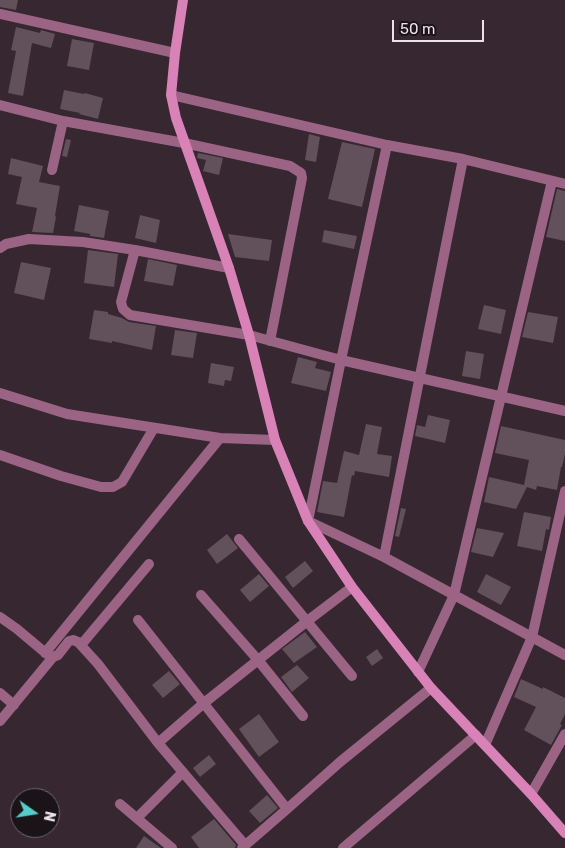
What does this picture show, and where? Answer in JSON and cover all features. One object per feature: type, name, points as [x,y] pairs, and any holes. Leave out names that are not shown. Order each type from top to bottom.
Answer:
[{"type":"street","points":[[183,0],[171,95],[176,118],[229,268],[249,335],[275,440],[308,520],[352,587],[431,688],[532,794],[565,833]]},
{"type":"street","points":[[0,14],[175,52]]},
{"type":"street","points":[[171,95],[387,145],[463,159],[565,184]]},
{"type":"street","points":[[0,105],[62,121],[184,143],[290,166],[301,173],[302,178],[270,341]]},
{"type":"street","points":[[52,170],[62,121]]},
{"type":"street","points":[[308,520],[387,145]]},
{"type":"street","points":[[384,557],[463,159]]},
{"type":"street","points":[[418,672],[454,595],[552,181]]},
{"type":"street","points":[[0,248],[6,244],[29,239],[83,242],[229,268]]},
{"type":"street","points":[[135,250],[121,302],[122,309],[130,315],[249,335],[341,360],[565,410]]},
{"type":"street","points":[[0,392],[67,414],[220,438],[275,440]]},
{"type":"street","points":[[0,455],[101,487],[113,487],[122,482],[154,428]]},
{"type":"street","points":[[0,721],[14,705],[49,654],[220,438]]},
{"type":"street","points":[[485,745],[532,637],[565,491]]},
{"type":"street","points":[[308,520],[384,557],[565,655]]},
{"type":"street","points":[[239,540],[352,676]]},
{"type":"street","points":[[81,645],[149,564]]},
{"type":"street","points":[[158,742],[204,703],[352,587]]},
{"type":"street","points":[[201,595],[258,660],[303,716]]},
{"type":"street","points":[[0,617],[49,654],[58,655],[69,641],[78,642],[98,664],[243,847],[340,762],[431,688]]},
{"type":"street","points":[[138,620],[287,810]]},
{"type":"street","points":[[0,692],[14,705]]},
{"type":"street","points":[[532,794],[565,734]]},
{"type":"street","points":[[343,848],[476,735]]},
{"type":"street","points":[[137,818],[183,772]]},
{"type":"street","points":[[120,804],[172,848]]},
{"type":"building","points":[[0,0],[18,0],[16,10],[0,7]]},
{"type":"building","points":[[16,27],[40,33],[41,30],[55,34],[51,48],[32,43],[23,96],[8,93],[16,51],[11,50]]},
{"type":"building","points":[[72,39],[94,43],[89,70],[67,66]]},
{"type":"building","points":[[64,90],[103,98],[98,119],[60,109]]},
{"type":"building","points":[[309,134],[320,137],[316,162],[305,160]]},
{"type":"building","points":[[66,139],[71,140],[67,157],[62,156]]},
{"type":"building","points":[[342,142],[375,149],[362,207],[328,199]]},
{"type":"building","points":[[198,153],[223,158],[219,175],[203,171],[206,160],[197,158]]},
{"type":"building","points":[[11,158],[43,166],[39,182],[60,186],[53,233],[32,232],[37,208],[16,204],[22,177],[8,174]]},
{"type":"building","points":[[557,189],[565,191],[565,241],[546,237]]},
{"type":"building","points":[[79,205],[109,211],[104,238],[74,231]]},
{"type":"building","points":[[140,215],[160,220],[156,243],[135,238]]},
{"type":"building","points":[[324,230],[357,236],[354,249],[322,242]]},
{"type":"building","points":[[228,234],[272,240],[269,261],[235,257]]},
{"type":"building","points":[[88,250],[118,254],[114,287],[84,283]]},
{"type":"building","points":[[148,259],[177,265],[173,286],[144,281]]},
{"type":"building","points":[[21,262],[51,268],[44,300],[14,293]]},
{"type":"building","points":[[484,305],[506,310],[501,334],[478,329]]},
{"type":"building","points":[[94,310],[108,312],[108,314],[129,322],[156,326],[152,350],[112,341],[112,343],[89,339]]},
{"type":"building","points":[[528,312],[558,317],[553,343],[522,337]]},
{"type":"building","points":[[175,330],[197,333],[193,358],[171,355]]},
{"type":"building","points":[[466,351],[484,354],[480,379],[462,376]]},
{"type":"building","points":[[298,357],[317,362],[315,368],[331,372],[326,391],[291,383]]},
{"type":"building","points":[[211,363],[234,367],[231,381],[225,380],[224,386],[208,383]]},
{"type":"building","points":[[428,415],[450,420],[445,443],[415,436],[417,425],[425,427]]},
{"type":"building","points":[[366,424],[382,427],[377,454],[392,456],[389,477],[355,471],[354,476],[352,475],[344,517],[317,512],[323,481],[337,483],[344,451],[359,455]]},
{"type":"building","points":[[501,426],[565,440],[565,454],[557,490],[537,486],[536,490],[527,487],[516,509],[484,502],[489,477],[524,485],[529,460],[495,453]]},
{"type":"building","points":[[401,508],[406,509],[399,537],[395,536]]},
{"type":"building","points":[[524,512],[551,517],[549,530],[546,529],[542,551],[517,546]]},
{"type":"building","points":[[477,528],[504,533],[493,557],[471,552]]},
{"type":"building","points":[[227,534],[238,548],[217,564],[207,550]]},
{"type":"building","points":[[305,561],[313,571],[293,588],[285,577]]},
{"type":"building","points":[[259,574],[269,586],[250,602],[240,590]]},
{"type":"building","points":[[486,574],[511,587],[501,605],[477,592]]},
{"type":"building","points":[[305,632],[317,647],[294,663],[282,649]]},
{"type":"building","points":[[377,649],[383,658],[372,666],[366,657]]},
{"type":"building","points":[[297,665],[309,678],[292,692],[281,677]]},
{"type":"building","points":[[169,671],[180,684],[163,698],[152,685]]},
{"type":"building","points":[[521,679],[565,698],[565,714],[560,724],[562,725],[551,745],[524,730],[536,707],[514,697]]},
{"type":"building","points":[[259,714],[279,742],[259,757],[239,729]]},
{"type":"building","points":[[209,755],[216,764],[200,777],[193,768]]},
{"type":"building","points":[[267,795],[278,808],[260,823],[249,811]]},
{"type":"building","points":[[214,819],[236,845],[235,848],[199,848],[191,837]]},
{"type":"building","points":[[144,836],[161,848],[136,848]]}]
